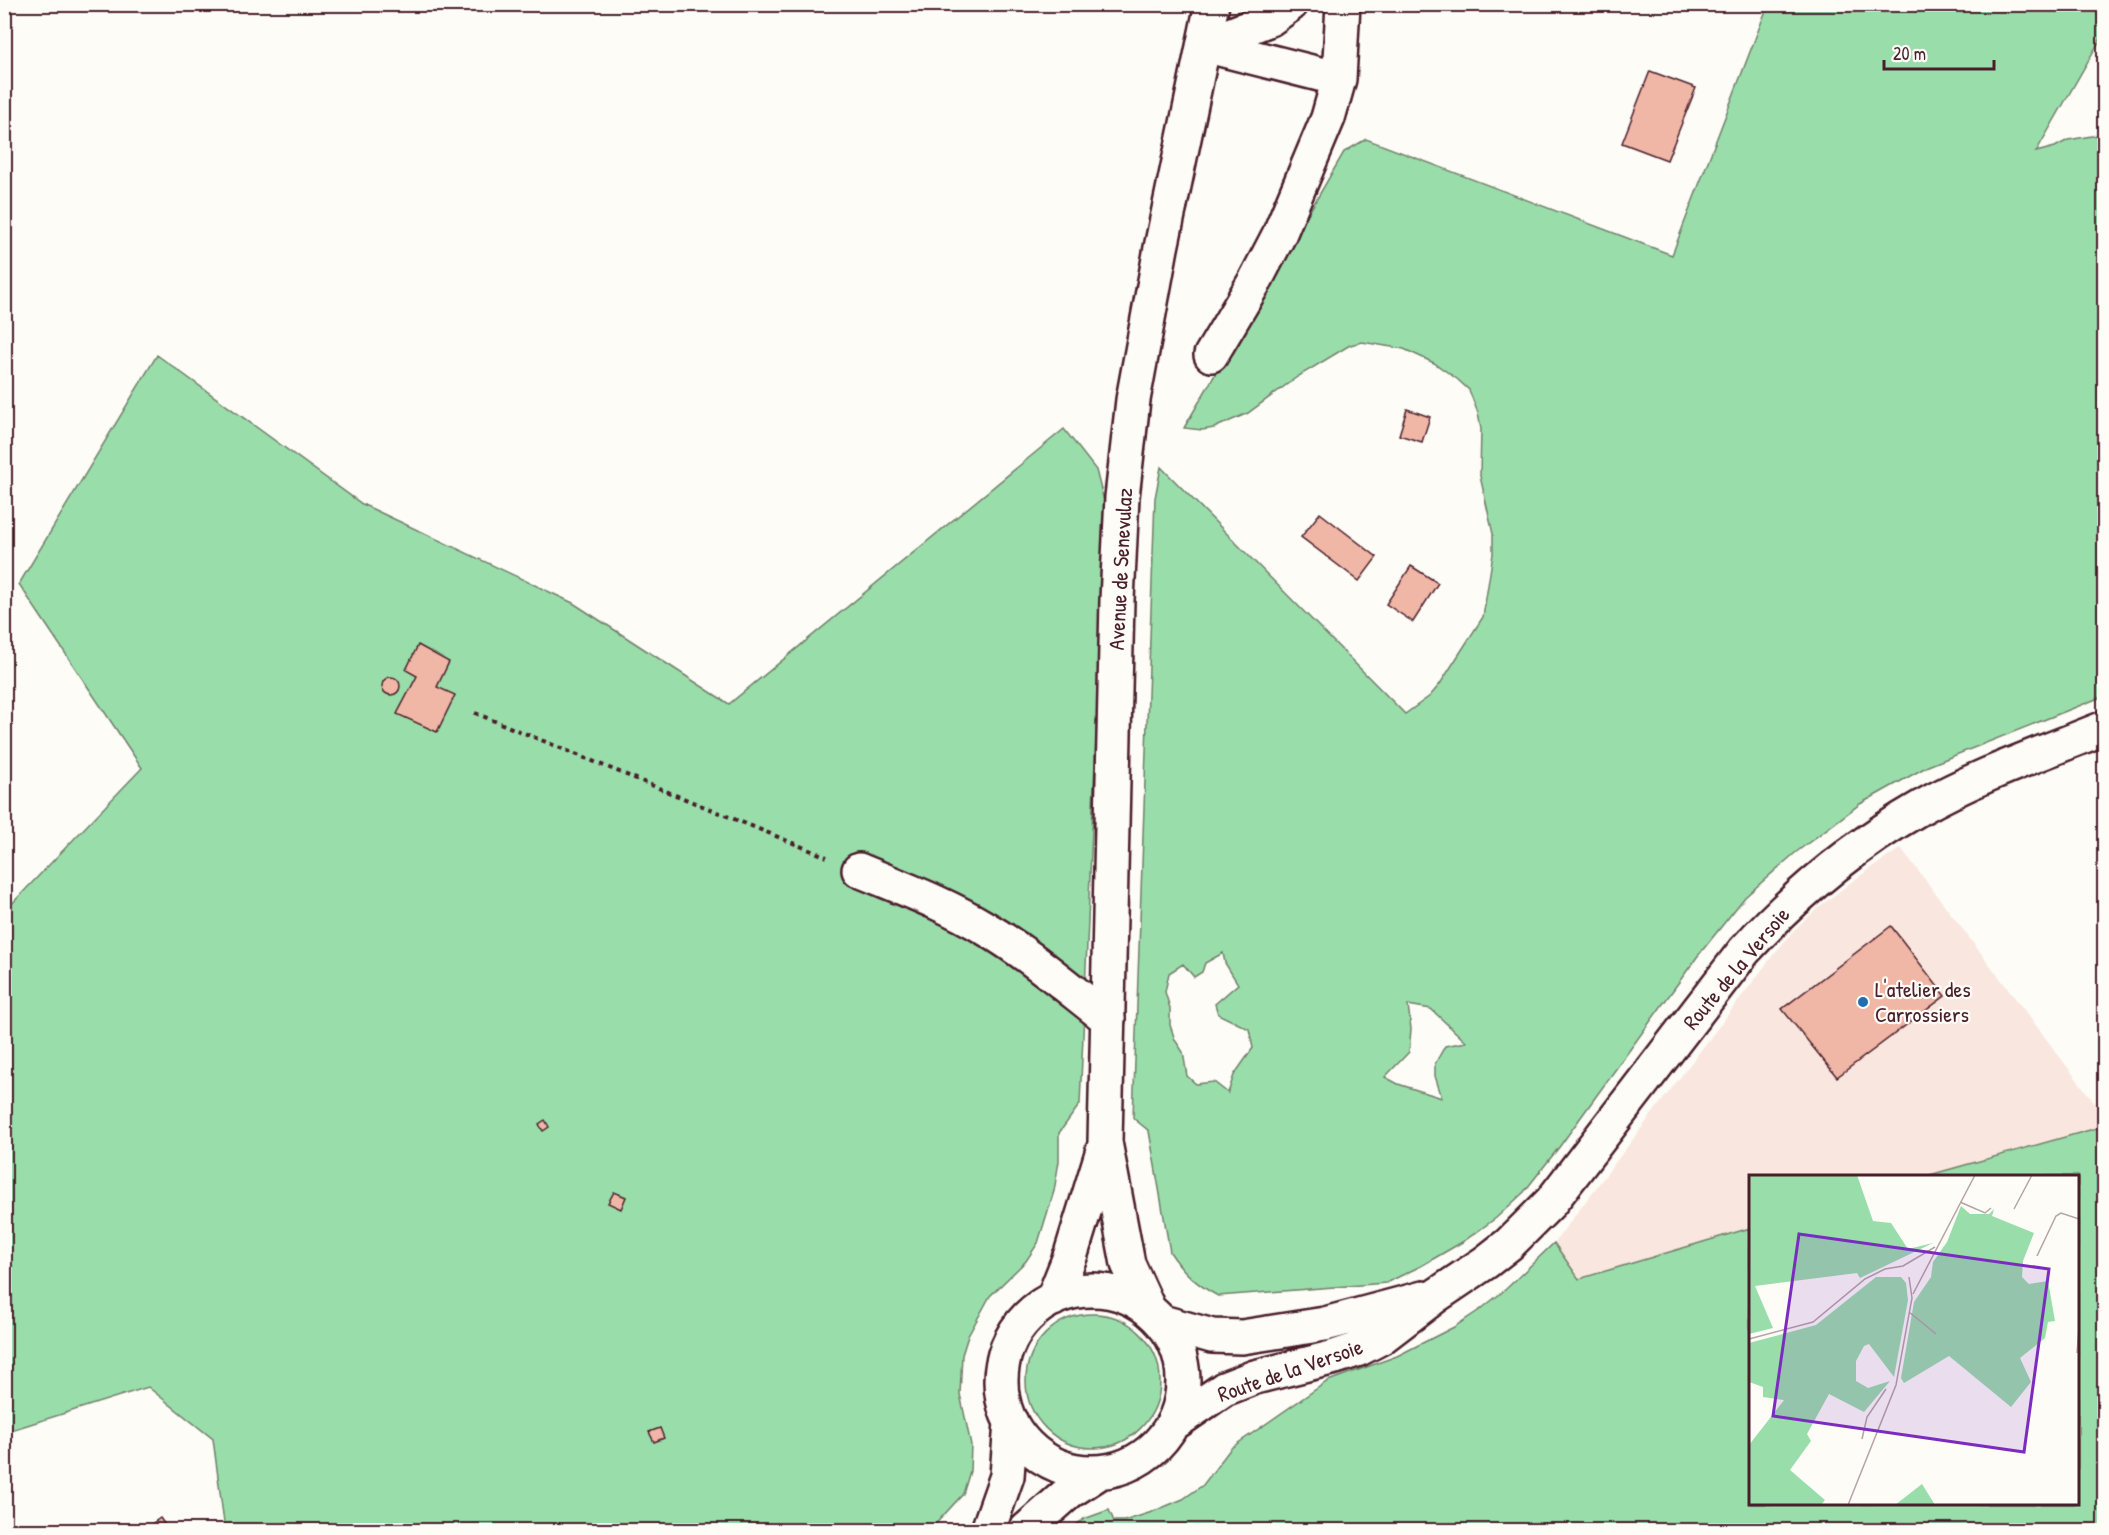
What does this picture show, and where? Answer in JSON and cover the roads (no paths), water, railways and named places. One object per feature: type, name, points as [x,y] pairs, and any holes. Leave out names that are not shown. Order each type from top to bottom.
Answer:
[{"type":"main road","name":"Avenue de Senevulaz","points":[[1155,1316],[1128,1264],[1105,1142],[1117,600],[1122,497],[1133,400],[1161,248],[1212,4]]},
{"type":"main road","points":[[1204,45],[1270,19],[1291,4]]},
{"type":"main road","points":[[1211,355],[1279,235],[1328,118],[1339,79],[1343,4]]},
{"type":"main road","points":[[1204,45],[1339,79]]},
{"type":"main road","name":"Route de la Versoie","points":[[1173,1424],[1211,1396],[1237,1383],[1335,1357],[1359,1349],[1382,1337],[1437,1294],[1493,1256],[1551,1202],[1744,951],[1774,919],[1822,875],[1921,808],[1991,774],[2104,728]]},
{"type":"main road","points":[[859,870],[956,911],[987,928],[1108,1019]]},
{"type":"main road","name":"Avenue de Senevulaz","points":[[1053,1299],[1071,1254],[1105,1142]]},
{"type":"main road","points":[[1085,1290],[1119,1294],[1135,1300],[1155,1316],[1172,1337],[1179,1353],[1183,1371],[1183,1389],[1180,1407],[1173,1424],[1150,1452],[1118,1469],[1082,1472],[1064,1468],[1047,1460],[1020,1438],[1011,1422],[1002,1395],[1001,1380],[1006,1352],[1012,1338],[1029,1315],[1053,1299],[1085,1290]]},
{"type":"main road","name":"Route de la Versoie","points":[[1155,1316],[1212,1336],[1242,1337],[1324,1324],[1437,1294]]},
{"type":"main road","points":[[988,1530],[1007,1476],[1011,1422]]},
{"type":"main road","points":[[1026,1530],[1069,1492],[1100,1472]]},
{"type":"place","name":"L'atelier des Carrossiers","points":[[1863,1002]]}]
